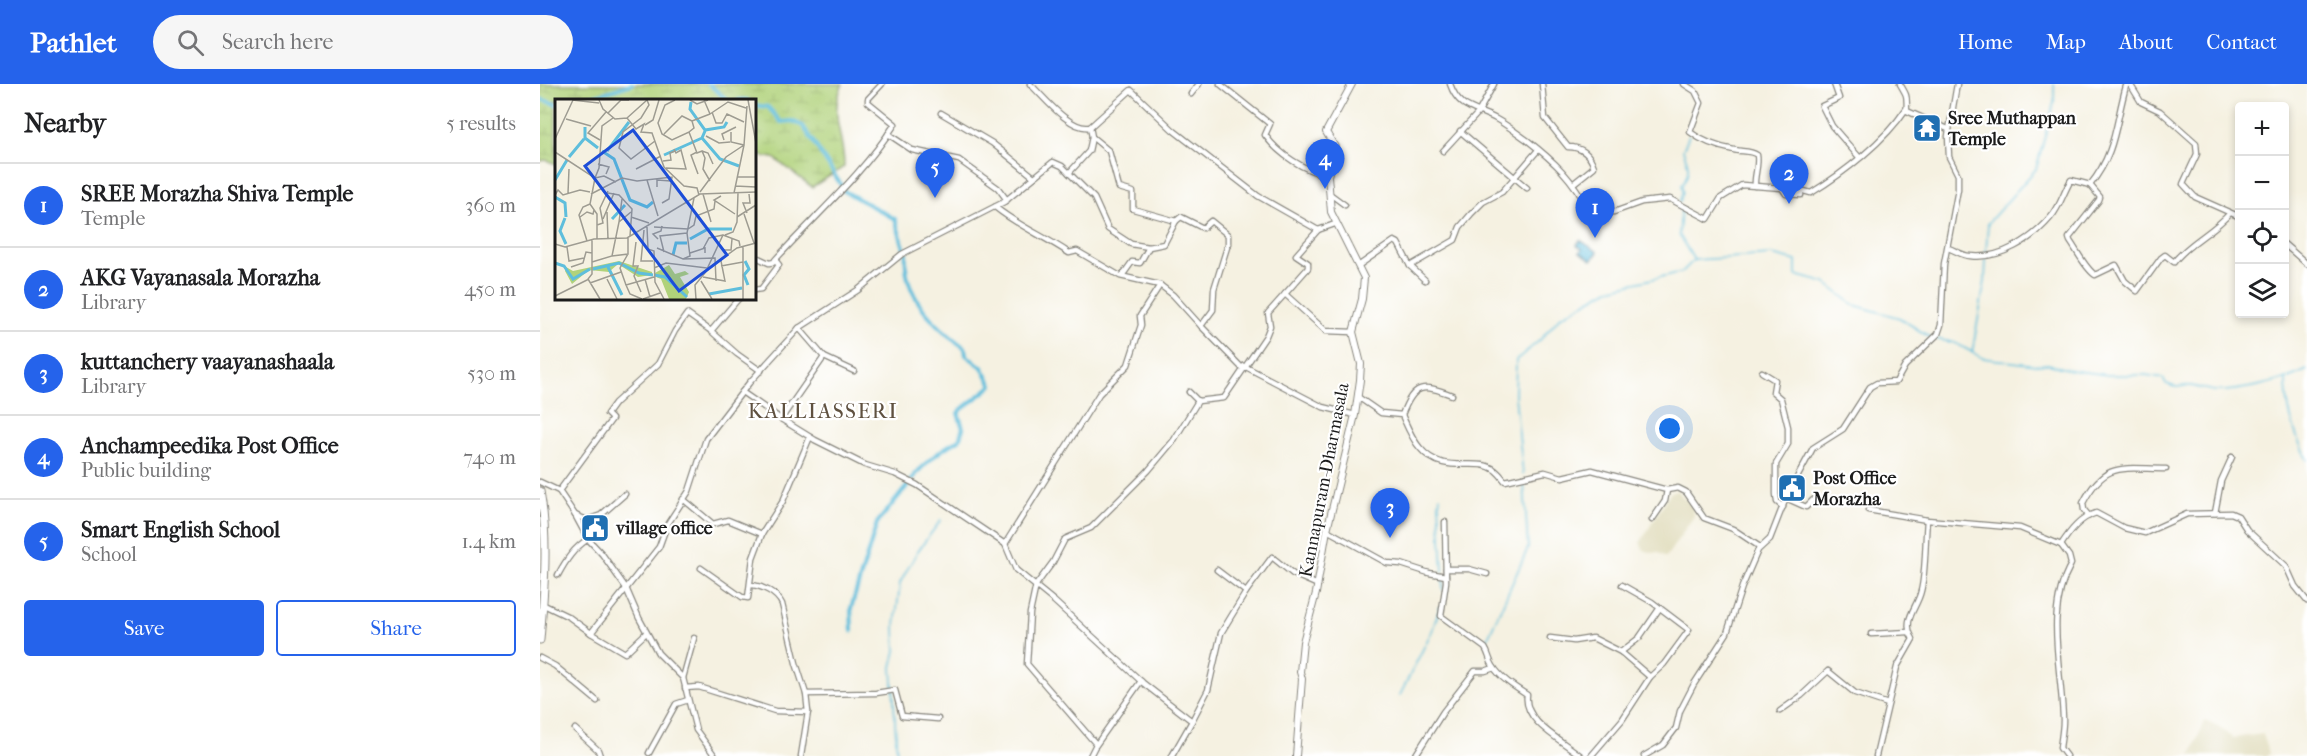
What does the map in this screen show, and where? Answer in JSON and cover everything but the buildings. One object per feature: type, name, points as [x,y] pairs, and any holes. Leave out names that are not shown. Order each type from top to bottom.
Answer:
[{"type":"highway","points":[[540,491],[543,526],[540,640]]},
{"type":"main road","name":"Kannapuram-Dharmasala","points":[[1296,756],[1303,642],[1318,585],[1327,530],[1355,415],[1361,364],[1353,332],[1362,299],[1364,279],[1330,212],[1328,176],[1335,150],[1326,132],[1352,84]]},
{"type":"street","points":[[756,257],[769,263],[775,260],[850,184],[860,168],[874,155],[895,123],[868,102],[868,99],[882,84]]},
{"type":"street","points":[[1030,84],[1067,120],[1090,132],[1109,152],[1119,188],[1133,192],[1133,208],[1176,221]]},
{"type":"street","points":[[1191,94],[1199,84]]},
{"type":"street","points":[[1220,84],[1270,124],[1265,135],[1275,149],[1316,173],[1328,176]]},
{"type":"street","points":[[1450,84],[1457,98],[1478,113],[1497,119],[1538,150],[1574,183],[1588,210],[1602,213],[1614,212],[1642,202],[1670,199],[1708,219],[1720,198],[1742,185],[1782,188],[1786,194],[1792,195],[1801,195],[1800,190],[1811,193],[1859,157],[1897,123],[1906,109],[1908,100],[1907,94],[1899,84]]},
{"type":"street","points":[[1443,151],[1478,113],[1494,84]]},
{"type":"street","points":[[1542,84],[1545,118],[1568,147],[1579,147],[1587,153],[1594,167],[1574,183]]},
{"type":"street","points":[[1684,84],[1695,91],[1701,103],[1691,133],[1705,142],[1736,151],[1753,152],[1757,155],[1755,186]]},
{"type":"street","points":[[1834,84],[1839,98],[1822,106],[1832,126],[1859,157]]},
{"type":"street","points":[[1644,756],[1663,745],[1676,728],[1680,711],[1694,684],[1727,633],[1742,587],[1760,547],[1770,539],[1786,498],[1813,448],[1843,429],[1870,387],[1877,383],[1896,382],[1905,366],[1938,334],[1941,325],[1944,264],[1958,189],[1958,175],[1949,157],[1948,129],[1957,84]]},
{"type":"street","points":[[2090,185],[2103,167],[2113,147],[2120,106],[2126,86],[2130,84],[2141,102],[2160,111],[2196,143],[2198,154],[2183,184],[2195,197],[2235,215]]},
{"type":"street","points":[[1069,173],[1089,151],[1090,132],[1131,86],[1173,130],[1258,196],[1318,230]]},
{"type":"street","points":[[1906,109],[1948,129]]},
{"type":"street","points":[[941,113],[992,143],[1035,177]]},
{"type":"street","points":[[1460,131],[1527,188]]},
{"type":"street","points":[[888,134],[912,150],[959,160],[998,188],[1007,200]]},
{"type":"street","points":[[1410,266],[1455,240],[1460,228],[1477,208],[1483,202],[1502,192],[1538,150]]},
{"type":"street","points":[[591,633],[659,547],[667,525],[689,490],[706,439],[742,392],[799,328],[858,290],[902,254],[1007,200],[1053,162],[1062,166],[1094,198],[1108,229],[1131,244],[1149,247],[1164,244],[1176,221],[1181,218],[1203,228],[1212,221],[1228,235],[1214,289],[1213,310],[1201,326]]},
{"type":"street","points":[[1948,248],[1969,256],[1993,255],[2007,250],[2023,241],[2052,216],[2071,180],[2090,185],[2100,196],[2070,241],[2082,256],[2089,271],[2095,275],[2116,265],[2125,281],[2137,291],[2164,255],[2174,262],[2230,213]]},
{"type":"street","points":[[1330,194],[1344,204]]},
{"type":"street","points":[[994,207],[1016,224],[1055,243],[1069,253],[1077,251],[1122,276],[1160,285],[1243,367],[1323,407],[1355,415]]},
{"type":"street","points":[[1198,401],[1224,398],[1266,336],[1270,326],[1268,314],[1270,310],[1308,268],[1308,263],[1296,255],[1318,230],[1335,224]]},
{"type":"street","points":[[1358,266],[1394,241],[1398,243],[1410,266],[1425,280]]},
{"type":"street","points":[[1122,276],[1132,262],[1140,263],[1149,247]]},
{"type":"street","points":[[2289,248],[2307,264]]},
{"type":"street","points":[[756,290],[761,289],[779,265],[775,260]]},
{"type":"street","points":[[1005,544],[1099,394],[1128,365],[1142,325],[1140,315],[1160,285]]},
{"type":"street","points":[[1285,294],[1326,331],[1353,332]]},
{"type":"street","points":[[711,330],[737,300]]},
{"type":"street","points":[[559,491],[612,419],[607,414],[658,364],[675,331],[687,314],[711,330],[760,371]]},
{"type":"street","points":[[799,328],[825,357],[854,371]]},
{"type":"street","points":[[782,419],[825,357]]},
{"type":"street","points":[[1762,372],[1775,381],[1773,392],[1781,399],[1788,427],[1788,444],[1776,464],[1776,494],[1782,507]]},
{"type":"street","points":[[1452,395],[1430,387],[1423,387],[1408,398],[1402,415],[1419,447],[1443,464],[1483,465],[1495,469],[1505,480],[1545,472],[1562,477],[1592,470],[1667,490],[1678,488],[1686,492],[1704,518],[1733,529],[1760,547]]},
{"type":"street","points":[[742,392],[810,437],[865,465],[895,474],[917,485],[1005,544],[1016,570],[1036,585],[1172,708],[1191,721]]},
{"type":"street","points":[[1189,392],[1198,401]]},
{"type":"street","points":[[1358,397],[1381,413],[1402,415]]},
{"type":"street","points":[[1095,746],[1096,744],[1027,664],[1030,613],[1036,585],[1053,562],[1065,539],[1091,528],[1148,471],[1174,440],[1198,401]]},
{"type":"street","points":[[701,568],[742,597],[748,598],[753,558],[762,534],[783,501],[810,437]]},
{"type":"street","points":[[2215,513],[2221,481],[2232,457]]},
{"type":"street","points":[[2089,516],[2084,510],[2083,503],[2104,474],[2120,469],[2166,469]]},
{"type":"street","points":[[540,482],[559,491],[588,539],[602,554],[626,588],[646,633],[658,653],[683,678],[696,730],[715,756]]},
{"type":"street","points":[[1652,520],[1665,501],[1667,490]]},
{"type":"street","points":[[575,515],[587,520],[601,514],[626,494]]},
{"type":"street","points":[[1786,498],[1806,507],[1813,500]]},
{"type":"street","points":[[683,499],[713,524],[728,520],[762,534]]},
{"type":"street","points":[[1868,510],[1927,520],[2020,528],[2061,545],[2069,556],[2071,564],[2060,586],[2056,641],[2063,721],[2060,748],[2066,756]]},
{"type":"street","points":[[2061,545],[2068,534],[2089,516],[2096,513],[2124,528],[2145,533],[2187,514],[2231,513],[2238,516],[2247,531],[2286,566],[2295,586],[2307,601]]},
{"type":"street","points":[[1876,756],[1897,667],[1913,639],[1909,632],[1908,618],[1922,591],[1927,520]]},
{"type":"street","points":[[1445,522],[1446,568],[1444,608],[1441,616],[1485,648],[1494,668],[1527,695],[1526,704],[1530,715],[1581,756]]},
{"type":"street","points":[[1327,530],[1388,563],[1401,564],[1444,576]]},
{"type":"street","points":[[558,574],[579,544],[588,539]]},
{"type":"street","points":[[1172,756],[1208,690],[1221,633],[1246,592],[1272,557],[1293,574],[1318,585]]},
{"type":"street","points":[[1446,568],[1469,569],[1486,574]]},
{"type":"street","points":[[1217,570],[1246,592]]},
{"type":"street","points":[[751,585],[761,586],[780,600],[806,694],[808,712],[801,756]]},
{"type":"street","points":[[1591,756],[1622,720],[1650,676],[1664,664],[1689,630],[1652,602],[1622,585]]},
{"type":"street","points":[[541,603],[625,653],[646,633]]},
{"type":"street","points":[[1621,652],[1639,638],[1659,609]]},
{"type":"street","points":[[1871,634],[1909,632]]},
{"type":"street","points":[[683,678],[694,638]]},
{"type":"street","points":[[1550,638],[1574,641],[1593,638],[1621,652],[1650,676]]},
{"type":"street","points":[[540,658],[555,666],[597,701]]},
{"type":"street","points":[[1415,756],[1443,712],[1475,671],[1494,668]]},
{"type":"street","points":[[1780,711],[1801,696],[1828,671],[1855,693],[1888,704]]},
{"type":"street","points":[[1090,756],[1141,681]]},
{"type":"street","points":[[686,688],[699,687],[775,711],[808,712]]},
{"type":"street","points":[[806,694],[892,690],[902,716],[938,719]]},
{"type":"street","points":[[649,753],[676,704],[688,700]]},
{"type":"street","points":[[575,729],[598,750],[600,756]]},
{"type":"shaded area","points":[[1677,491],[1692,506],[1694,516],[1666,557],[1657,552],[1644,550],[1640,543],[1671,492]]},
{"type":"shaded area","points":[[2204,721],[2218,726],[2233,738],[2263,734],[2269,753],[2267,756],[2191,756]]},
{"type":"green space","points":[[540,84],[843,84],[837,105],[837,116],[844,167],[812,187],[774,158],[756,155],[756,99],[555,99],[555,164],[546,160],[540,161]]},
{"type":"water","points":[[1580,240],[1598,252],[1592,260],[1580,252],[1582,249],[1577,245]]},
{"type":"waterway","points":[[584,99],[632,84]]},
{"type":"waterway","points":[[709,84],[726,99]]},
{"type":"waterway","points":[[1986,253],[1988,223],[2036,169],[2054,103],[2054,84]]},
{"type":"waterway","points":[[540,99],[555,104]]},
{"type":"waterway","points":[[756,105],[768,107],[781,122],[792,121],[803,126],[843,188]]},
{"type":"waterway","points":[[1680,201],[1682,185],[1688,168],[1683,150],[1689,135]]},
{"type":"waterway","points":[[839,182],[841,186]]},
{"type":"waterway","points":[[844,191],[895,219],[904,248]]},
{"type":"waterway","points":[[1681,209],[1679,235],[1694,260]]},
{"type":"waterway","points":[[906,253],[909,283],[922,308],[942,330],[965,348],[966,355],[982,367],[992,385],[958,413],[963,428],[959,440],[933,457],[911,480]]},
{"type":"waterway","points":[[1523,474],[1515,396],[1516,360],[1540,340],[1560,317],[1609,289],[1682,272],[1694,260],[1772,255],[1796,261],[1796,275],[1825,283],[1854,305],[1900,318],[1931,338]]},
{"type":"waterway","points":[[1972,353],[1985,281],[1986,259]]},
{"type":"waterway","points":[[1936,339],[1955,343],[1983,358],[2036,365],[2048,364],[2108,375],[2146,375],[2163,378],[2165,383],[2174,387],[2192,386],[2215,391],[2262,385],[2307,370]]},
{"type":"waterway","points":[[2286,378],[2287,400],[2292,420],[2307,460]]},
{"type":"waterway","points":[[1486,642],[1528,548],[1524,482]]},
{"type":"waterway","points":[[852,631],[851,608],[877,523],[908,485]]},
{"type":"waterway","points":[[1440,496],[1443,572]]},
{"type":"waterway","points":[[897,756],[892,667],[896,651],[895,626],[900,583],[917,552],[941,520]]},
{"type":"waterway","points":[[1443,577],[1443,590]]},
{"type":"waterway","points":[[1400,695],[1432,631],[1440,607]]},
{"type":"place","name":"Sree Muthappan Temple","points":[[1927,128]]},
{"type":"place","name":"Anchampeedika Post Office","points":[[1325,189]]},
{"type":"place","name":"Smart English School","points":[[935,198]]},
{"type":"place","name":"AKG Vayanasala Morazha","points":[[1789,204]]},
{"type":"place","name":"SREE Morazha Shiva Temple","points":[[1595,238]]},
{"type":"place","name":"Post Office Morazha","points":[[1792,488]]},
{"type":"place","name":"village office","points":[[595,528]]},
{"type":"place","name":"kuttanchery vaayanashaala","points":[[1390,538]]},
{"type":"district","name":"KALLIASSERI","points":[[823,411]]}]
